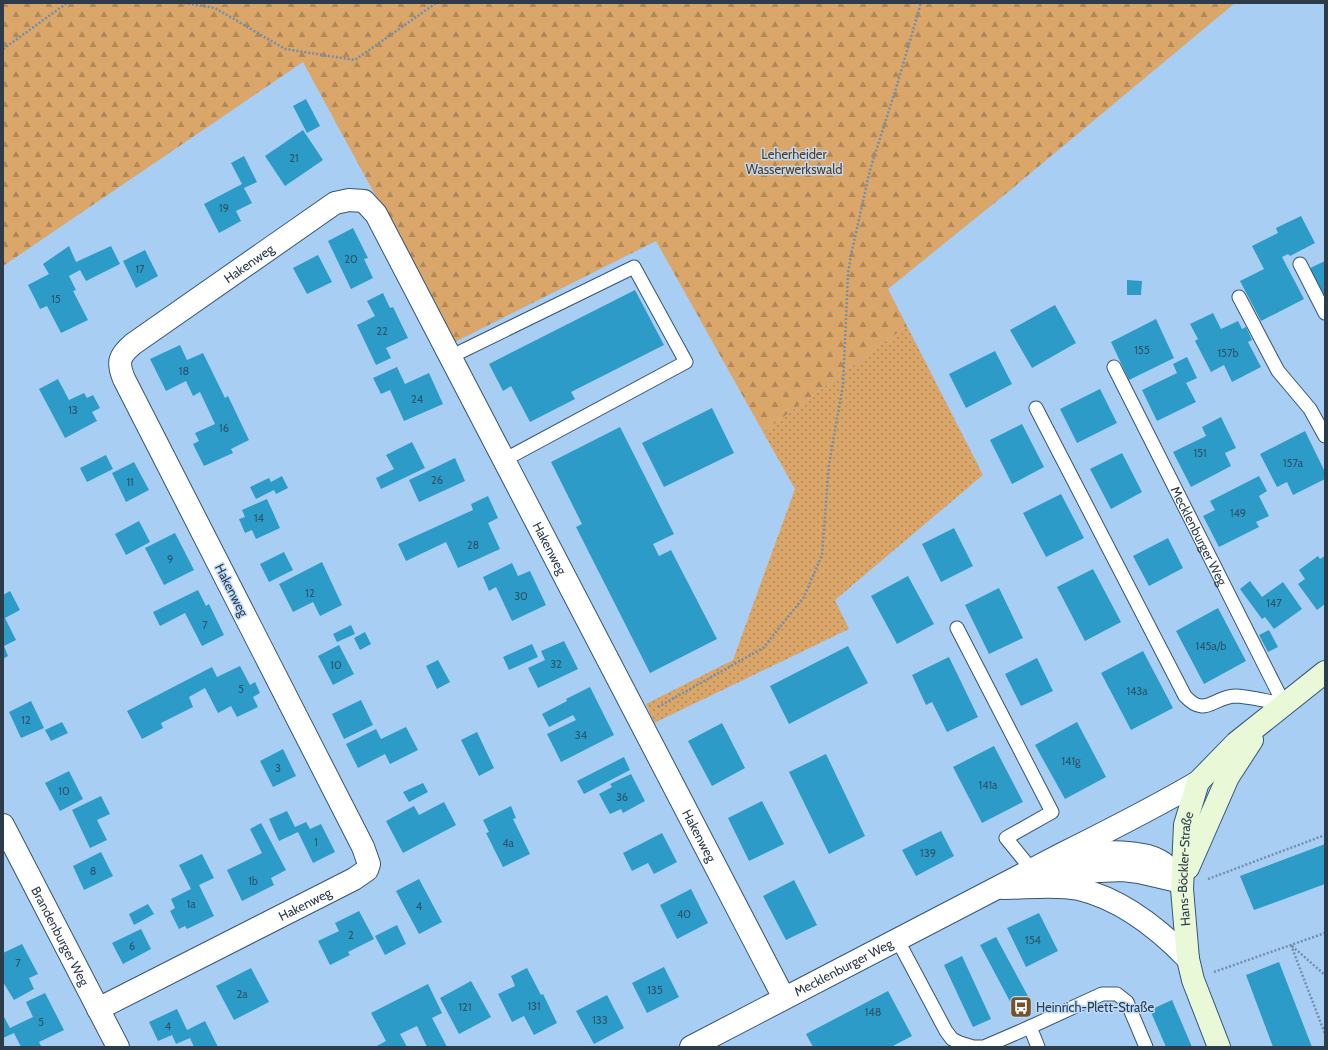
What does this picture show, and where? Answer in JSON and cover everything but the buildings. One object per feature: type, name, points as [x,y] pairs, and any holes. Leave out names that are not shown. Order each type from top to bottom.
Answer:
[{"type":"street","name":"Hakenweg","points":[[98,1009],[354,879],[367,870],[369,864],[363,847],[124,379],[119,363],[126,350],[133,344],[335,203],[350,200],[364,201],[376,214],[784,998]]},
{"type":"street","name":"Mecklenburger Weg","points":[[691,1047],[897,939],[998,889],[1062,854],[1163,803],[1198,782],[1236,743],[1325,672]]},
{"type":"street","name":"Mecklenburger Weg","points":[[1182,886],[1228,777],[1261,727],[1278,709]]},
{"type":"street","name":"Hans-Böckler-Straße","points":[[1198,782],[1185,825],[1182,886],[1188,959],[1193,980],[1219,1047]]},
{"type":"street","name":"Brandenburger Weg","points":[[3,825],[118,1047]]},
{"type":"street","name":"Mecklenburger Weg","points":[[1062,854],[1134,853],[1145,855],[1161,861],[1182,886]]},
{"type":"street","name":"Mecklenburger Weg","points":[[998,889],[1044,877],[1077,872],[1123,870],[1139,872],[1182,886]]},
{"type":"street","name":"Mecklenburger Weg","points":[[998,889],[1051,887],[1078,889],[1104,897],[1135,914],[1170,940],[1188,959]]},
{"type":"lane","points":[[1300,264],[1325,313]]},
{"type":"lane","points":[[450,357],[634,267],[686,362],[504,460]]},
{"type":"lane","points":[[1239,297],[1278,371],[1310,409],[1325,436]]},
{"type":"lane","name":"Mecklenburger Weg","points":[[1114,367],[1278,709]]},
{"type":"lane","points":[[1036,408],[1185,696],[1192,704],[1200,706],[1208,706],[1236,696],[1278,709]]},
{"type":"lane","points":[[957,628],[1052,812],[1006,838],[1032,870]]},
{"type":"lane","points":[[897,939],[946,1031],[952,1038],[960,1043],[973,1047],[984,1047],[1102,994],[1116,994],[1127,1002],[1146,1047]]},
{"type":"lane","points":[[1030,1027],[1038,1047]]},
{"type":"path","points":[[3,49],[67,3]]},
{"type":"path","points":[[184,3],[215,8],[285,49],[355,60],[436,3]]},
{"type":"path","points":[[638,718],[763,648],[804,598],[822,555],[829,464],[843,385],[848,274],[851,255],[870,170],[921,3]]},
{"type":"path","points":[[1182,886],[1325,835]]},
{"type":"path","points":[[1193,980],[1325,933]]},
{"type":"path","points":[[1291,945],[1325,975]]},
{"type":"path","points":[[1291,945],[1325,1034]]},
{"type":"green space","name":"Leherheider Wasserwerkswald","points":[[3,3],[1235,3],[1008,192],[888,289],[907,326],[763,432],[656,241],[455,342],[303,62],[3,266]]},
{"type":"green space","points":[[907,326],[983,475],[835,600],[849,629],[654,723],[646,704],[733,660],[795,489],[763,432]]},
{"type":"place","name":"Heinrich-Plett-Straße","points":[[1021,1007]]}]
